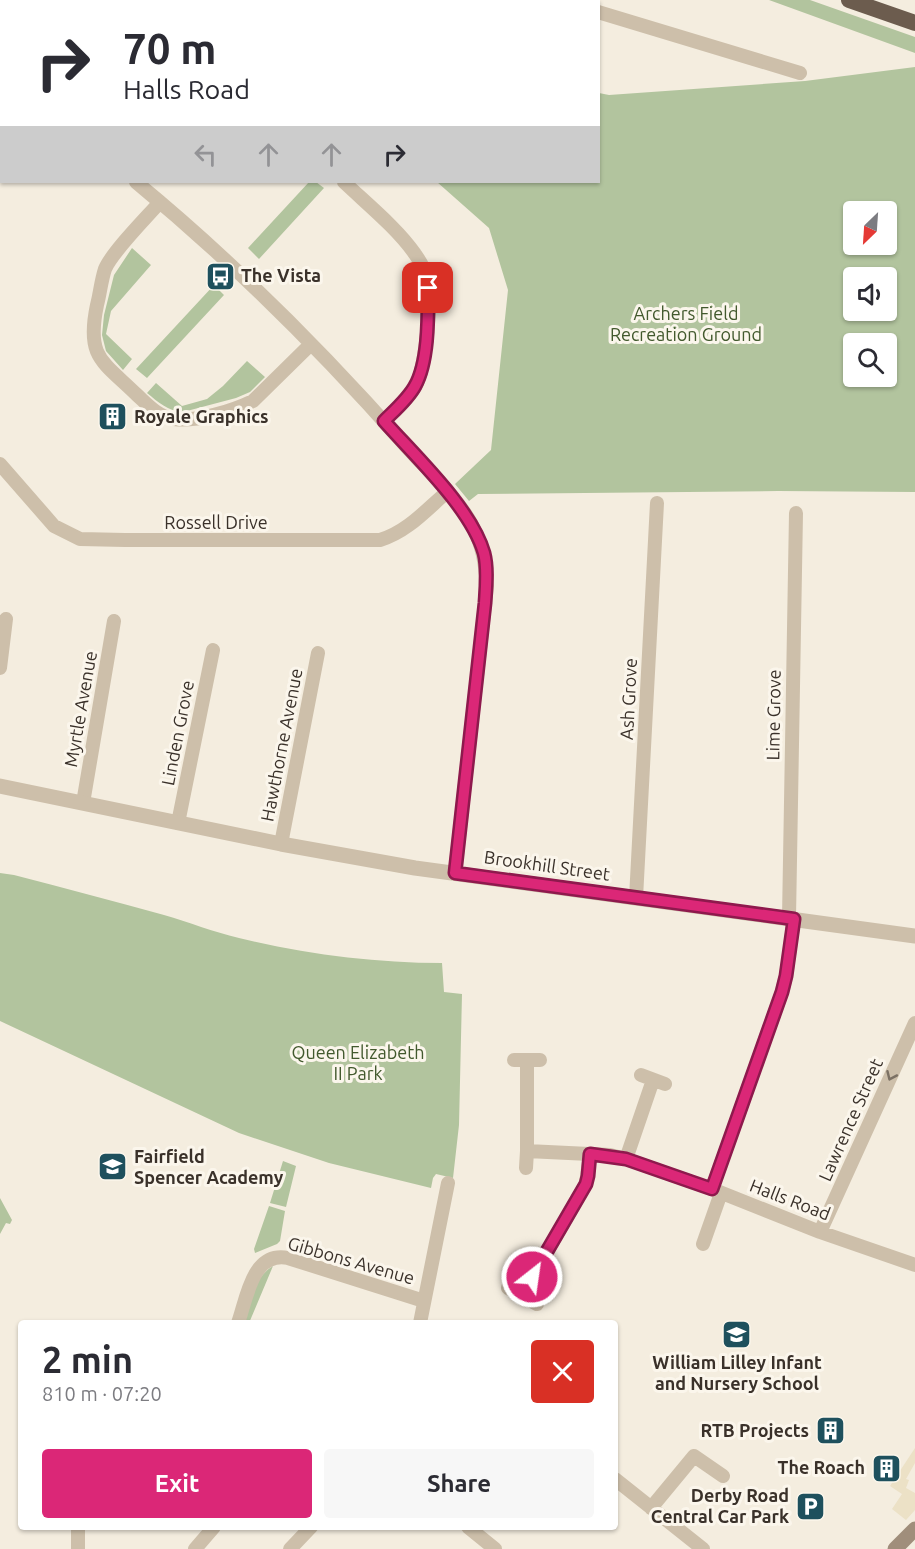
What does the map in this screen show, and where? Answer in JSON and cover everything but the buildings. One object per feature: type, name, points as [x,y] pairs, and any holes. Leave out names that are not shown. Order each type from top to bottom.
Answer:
[{"type":"highway","points":[[849,0],[915,23]]},
{"type":"main road","points":[[895,1549],[915,1529]]},
{"type":"street","points":[[600,13],[800,73]]},
{"type":"street","points":[[755,76],[759,62]]},
{"type":"street","points":[[137,183],[311,344],[384,421],[447,492],[471,523],[484,554],[487,586],[455,873]]},
{"type":"street","points":[[345,183],[405,242],[414,253],[426,276],[428,300],[420,372],[411,393],[384,421]]},
{"type":"street","points":[[160,202],[106,267],[93,325],[95,349],[107,366],[154,411],[171,419],[190,419],[243,406],[253,401],[311,344]]},
{"type":"street","name":"Rossell Drive","points":[[0,464],[54,526],[80,539],[380,540],[396,535],[407,528],[447,492]]},
{"type":"street","name":"Ash Grove","points":[[636,898],[657,503]]},
{"type":"street","name":"Lime Grove","points":[[703,1244],[717,1191],[786,976],[791,919],[796,513]]},
{"type":"street","points":[[0,668],[6,619]]},
{"type":"street","name":"Myrtle Avenue","points":[[83,803],[114,621]]},
{"type":"street","name":"Linden Grove","points":[[178,823],[213,650]]},
{"type":"street","name":"Hawthorne Avenue","points":[[281,844],[318,653]]},
{"type":"street","name":"Brookhill Street","points":[[0,786],[281,844],[455,873],[915,936]]},
{"type":"street","name":"Lawrence Street","points":[[820,1232],[915,1023]]},
{"type":"street","points":[[526,1168],[527,1060]]},
{"type":"street","points":[[626,1159],[653,1080]]},
{"type":"street","name":"Halls Road","points":[[527,1151],[590,1154],[626,1159],[915,1265]]},
{"type":"street","points":[[522,1295],[586,1184],[590,1154]]},
{"type":"street","points":[[421,1320],[448,1183]]},
{"type":"street","name":"Gibbons Avenue","points":[[239,1320],[257,1269],[266,1261],[277,1257],[288,1258],[424,1301]]},
{"type":"street","points":[[508,1288],[537,1304]]},
{"type":"street","points":[[651,1508],[694,1456],[723,1476]]},
{"type":"street","points":[[618,1481],[703,1549]]},
{"type":"street","points":[[78,1530],[78,1549]]},
{"type":"street","points":[[195,1549],[211,1530]]},
{"type":"street","points":[[290,1549],[307,1530]]},
{"type":"street","points":[[472,1530],[495,1549]]},
{"type":"green space","points":[[769,0],[810,0],[915,37],[915,53]]},
{"type":"green space","name":"Archers Field Recreation Ground","points":[[915,67],[915,492],[478,494],[469,501],[455,484],[491,450],[508,290],[489,228],[438,183],[600,183],[600,93],[609,95],[805,81]]},
{"type":"green space","points":[[308,183],[317,183],[324,188],[259,259],[248,248]]},
{"type":"green space","points":[[132,248],[151,265],[111,311],[106,334],[132,359],[123,370],[106,351],[102,335],[104,315],[114,275]]},
{"type":"green space","points":[[214,285],[224,295],[147,378],[136,369]]},
{"type":"green space","points":[[247,361],[265,377],[250,392],[236,398],[183,412],[168,408],[147,393],[156,383],[182,406],[207,399]]},
{"type":"green space","name":"Queen Elizabeth II Park","points":[[0,873],[108,900],[229,936],[264,944],[366,959],[442,963],[444,992],[462,994],[459,1125],[453,1178],[436,1174],[431,1188],[329,1163],[239,1133],[0,1021]]},
{"type":"green space","points":[[283,1161],[296,1166],[286,1207],[270,1203]]},
{"type":"green space","points":[[0,1198],[12,1220],[10,1224],[6,1223],[0,1234]]},
{"type":"green space","points":[[269,1206],[285,1211],[280,1241],[255,1253],[254,1249]]},
{"type":"green space","points":[[273,1266],[250,1320],[244,1320],[250,1299],[266,1271]]},
{"type":"shaded area","points":[[915,1448],[915,1463],[906,1479],[909,1480],[906,1488],[915,1493],[915,1510],[906,1520],[892,1509],[902,1494],[890,1486]]},
{"type":"place","name":"The Vista","points":[[220,276]]},
{"type":"place","name":"Royale Graphics","points":[[113,417]]},
{"type":"place","name":"Fairfield Spencer Academy","points":[[113,1167]]},
{"type":"place","name":"William Lilley Infant and Nursery School","points":[[737,1334]]},
{"type":"place","name":"RTB Projects","points":[[830,1431]]},
{"type":"place","name":"The Roach","points":[[886,1468]]},
{"type":"place","name":"Derby Road Central Car Park","points":[[810,1506]]},
{"type":"route","points":[[428,288],[424,352],[417,384],[384,421],[458,505],[471,523],[484,554],[487,586],[455,873],[794,919],[782,992],[712,1189],[626,1159],[590,1154],[586,1184],[532,1277]]}]
